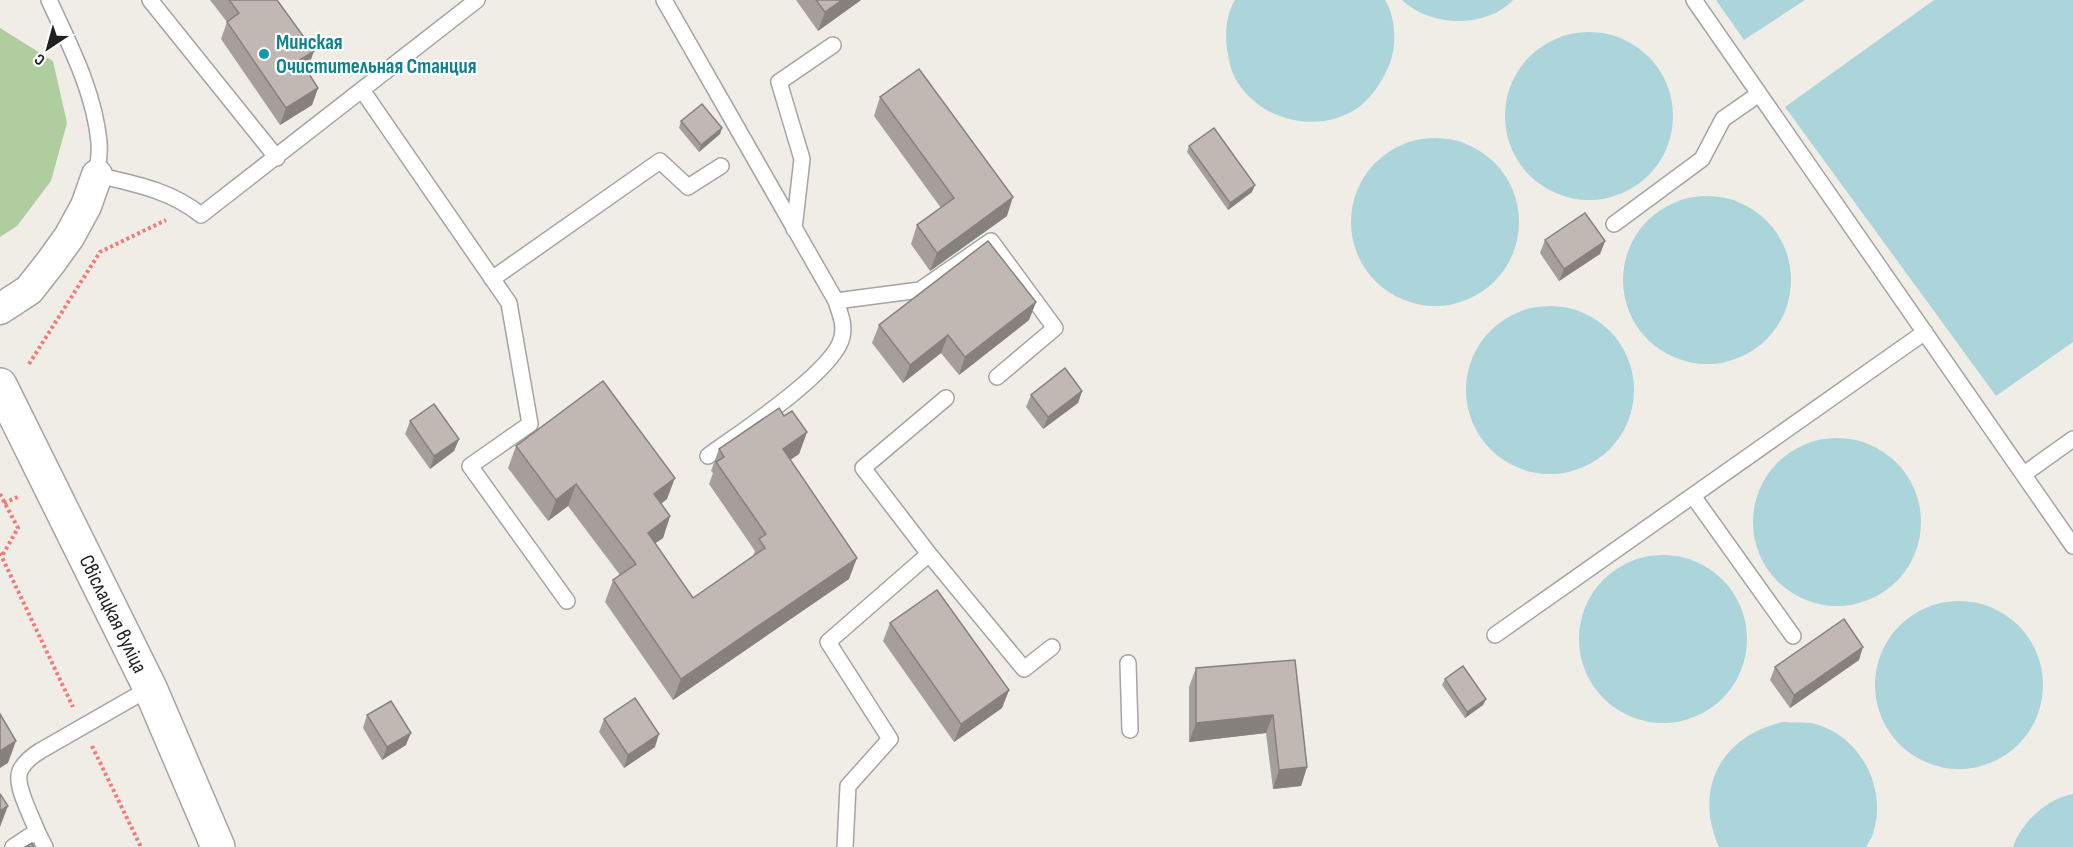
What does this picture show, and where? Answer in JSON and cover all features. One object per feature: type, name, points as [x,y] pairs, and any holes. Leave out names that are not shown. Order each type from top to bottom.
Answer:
[{"type":"street","points":[[0,309],[29,290],[51,262],[69,237],[86,206],[97,175]]},
{"type":"street","name":"Свіслацкая вуліца","points":[[0,385],[150,688],[218,847]]},
{"type":"lane","points":[[50,0],[83,73],[95,116],[99,144],[97,175],[165,193],[184,202],[201,215],[477,0]]},
{"type":"lane","points":[[150,0],[277,158]]},
{"type":"lane","points":[[664,0],[836,301],[844,323],[842,340],[825,364],[802,387],[708,456]]},
{"type":"lane","points":[[1694,0],[2073,546]]},
{"type":"lane","points":[[794,229],[802,159],[779,82],[833,45]]},
{"type":"lane","points":[[362,90],[509,303],[530,424],[470,466],[567,601]]},
{"type":"lane","points":[[1614,224],[1702,159],[1723,120],[1760,94]]},
{"type":"lane","points":[[492,279],[660,161],[688,187],[721,166]]},
{"type":"lane","points":[[836,301],[920,290],[991,241],[1055,328],[997,377]]},
{"type":"lane","points":[[1495,636],[1925,332]]},
{"type":"lane","points":[[946,398],[863,468],[929,554],[1023,669],[1052,647]]},
{"type":"lane","points":[[2024,474],[2073,439]]},
{"type":"lane","points":[[1693,496],[1793,636]]},
{"type":"lane","points":[[845,847],[848,786],[890,739],[828,642],[929,554]]},
{"type":"lane","points":[[1128,663],[1130,730]]},
{"type":"lane","points":[[45,847],[19,787],[19,773],[27,760],[150,688]]},
{"type":"lane","points":[[13,847],[37,831]]},
{"type":"path","points":[[29,364],[100,252],[176,214],[184,202]]},
{"type":"path","points":[[0,494],[18,528],[1,555],[141,847]]},
{"type":"green space","points":[[0,28],[53,61],[67,123],[51,181],[17,226],[0,237]]},
{"type":"water","points":[[1235,0],[1385,0],[1394,25],[1393,54],[1387,70],[1368,99],[1344,115],[1311,122],[1278,115],[1249,97],[1232,71],[1226,30],[1228,17]]},
{"type":"water","points":[[1402,0],[1513,0],[1488,16],[1458,21],[1442,20],[1427,15]]},
{"type":"water","points":[[1716,0],[1805,0],[1744,40]]},
{"type":"water","points":[[1934,0],[2073,0],[2073,342],[1996,396],[1785,107]]},
{"type":"water","points":[[1589,32],[1621,38],[1636,46],[1648,57],[1659,69],[1667,84],[1673,116],[1667,148],[1659,163],[1648,175],[1636,186],[1621,194],[1589,200],[1557,194],[1542,186],[1530,175],[1519,163],[1511,148],[1505,116],[1511,84],[1519,69],[1530,57],[1542,46],[1557,38]]},
{"type":"water","points":[[1435,138],[1467,144],[1482,152],[1494,163],[1505,175],[1513,190],[1519,222],[1513,254],[1505,269],[1494,281],[1482,292],[1467,300],[1435,306],[1403,300],[1388,292],[1376,281],[1365,269],[1357,254],[1351,222],[1357,190],[1365,175],[1376,163],[1388,152],[1403,144]]},
{"type":"water","points":[[1707,196],[1739,202],[1754,210],[1766,221],[1777,233],[1785,248],[1791,280],[1785,312],[1777,327],[1766,339],[1754,350],[1739,358],[1707,364],[1675,358],[1660,350],[1648,339],[1637,327],[1629,312],[1623,280],[1629,248],[1637,233],[1648,221],[1660,210],[1675,202]]},
{"type":"water","points":[[1550,306],[1582,312],[1597,320],[1609,331],[1620,343],[1628,358],[1634,390],[1628,422],[1620,437],[1609,449],[1597,460],[1582,468],[1550,474],[1518,468],[1503,460],[1491,449],[1480,437],[1472,422],[1466,390],[1472,358],[1480,343],[1491,331],[1503,320],[1518,312]]},
{"type":"water","points":[[1837,438],[1869,444],[1884,452],[1896,463],[1907,475],[1915,490],[1921,522],[1915,554],[1907,569],[1896,581],[1884,592],[1869,600],[1837,606],[1805,600],[1790,592],[1778,581],[1767,569],[1759,554],[1753,522],[1759,490],[1767,475],[1778,463],[1790,452],[1805,444]]},
{"type":"water","points":[[1663,555],[1695,561],[1710,569],[1722,580],[1733,592],[1741,607],[1747,639],[1741,671],[1733,686],[1722,698],[1710,709],[1695,717],[1663,723],[1631,717],[1616,709],[1604,698],[1593,686],[1585,671],[1579,639],[1585,607],[1593,592],[1604,580],[1616,569],[1631,561]]},
{"type":"water","points":[[1959,601],[1991,607],[2006,615],[2018,626],[2029,638],[2037,653],[2043,685],[2037,717],[2029,732],[2018,744],[2006,755],[1991,763],[1959,769],[1927,763],[1912,755],[1900,744],[1889,732],[1881,717],[1875,685],[1881,653],[1889,638],[1900,626],[1912,615],[1927,607]]},
{"type":"water","points":[[1783,722],[1811,723],[1828,729],[1855,749],[1865,763],[1872,779],[1877,813],[1871,839],[1866,847],[1719,847],[1712,826],[1709,805],[1711,786],[1718,768],[1729,752],[1743,739],[1761,729]]},
{"type":"water","points":[[2073,794],[2073,847],[2013,847],[2022,829],[2036,813],[2054,801]]},
{"type":"building","name":"Минская Очистительная Станция","points":[[229,0],[277,0],[314,51],[300,60],[318,88],[286,108],[227,22],[239,13]]},
{"type":"building","points":[[816,0],[842,0],[825,12]]},
{"type":"building","points":[[919,69],[1013,197],[937,253],[917,225],[954,198],[880,97]]},
{"type":"building","points":[[702,104],[722,128],[701,145],[681,121]]},
{"type":"building","points":[[1214,128],[1255,185],[1230,203],[1189,146]]},
{"type":"building","points":[[1585,213],[1605,241],[1564,269],[1545,240]]},
{"type":"building","points":[[988,241],[1036,302],[965,357],[948,335],[910,365],[879,325]]},
{"type":"building","points":[[1065,368],[1082,391],[1048,417],[1031,395]]},
{"type":"building","points":[[603,381],[675,478],[654,494],[670,516],[648,533],[693,598],[765,548],[759,539],[766,534],[716,462],[724,457],[719,449],[779,408],[784,416],[792,411],[807,432],[783,449],[857,558],[681,679],[613,580],[636,564],[576,484],[556,500],[516,446]]},
{"type":"building","points":[[434,404],[459,439],[434,456],[410,421]]},
{"type":"building","points":[[937,590],[1009,690],[961,724],[890,623]]},
{"type":"building","points":[[1844,619],[1863,647],[1794,695],[1775,667]]},
{"type":"building","points":[[1295,660],[1307,767],[1279,770],[1273,715],[1196,723],[1196,668]]},
{"type":"building","points":[[1463,666],[1486,699],[1467,712],[1445,679]]},
{"type":"building","points":[[635,698],[659,734],[628,755],[604,719]]},
{"type":"building","points":[[391,701],[411,733],[387,747],[367,715]]},
{"type":"building","points":[[0,714],[16,741],[0,751]]},
{"type":"building","points":[[0,794],[8,806],[0,811]]},
{"type":"place","name":"Минская Очистительная Станция","points":[[264,54]]}]
